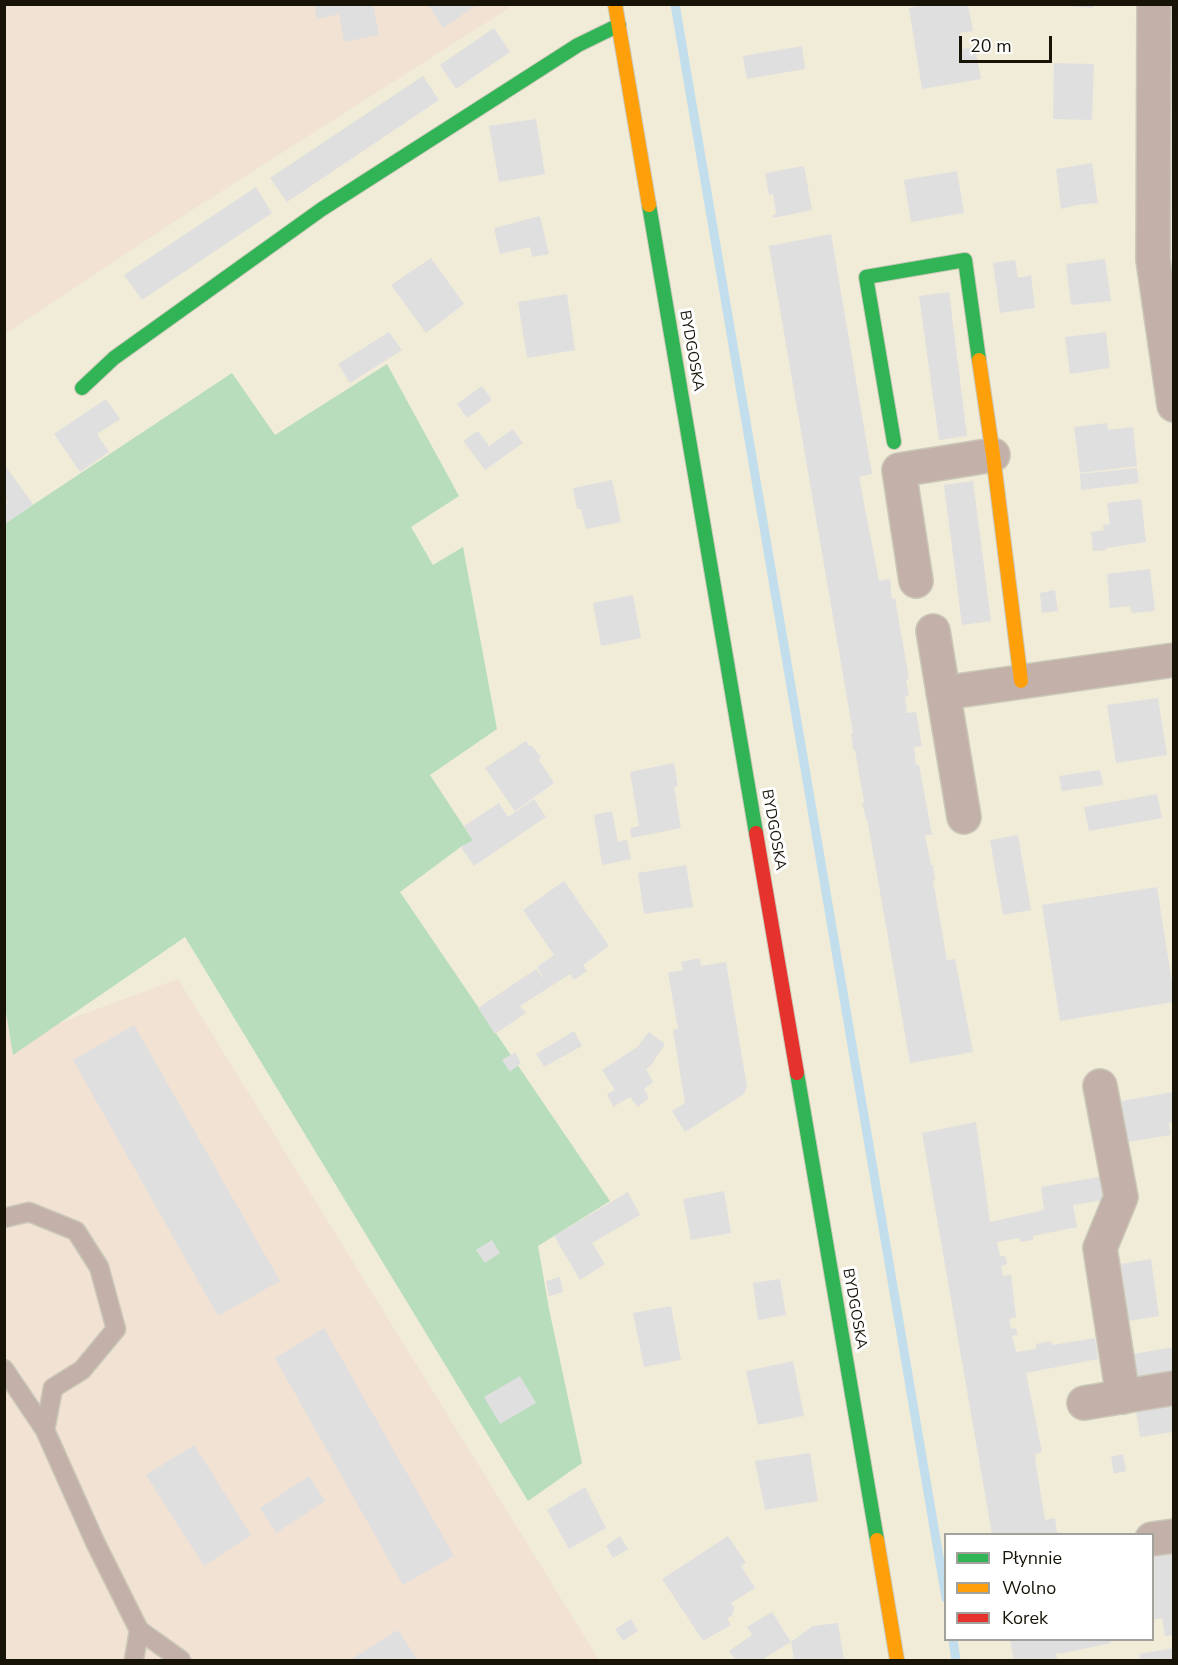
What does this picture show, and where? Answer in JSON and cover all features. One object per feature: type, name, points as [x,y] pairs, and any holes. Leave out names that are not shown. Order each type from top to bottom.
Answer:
[{"type":"main road","name":"BYDGOSKA","points":[[615,4],[897,1660]]},
{"type":"main road","points":[[82,388],[114,357],[322,209],[578,45],[619,25]]},
{"type":"main road","points":[[894,442],[866,277],[965,260],[993,455],[1021,681]]},
{"type":"street","points":[[1154,4],[1163,261],[1173,405]]},
{"type":"street","points":[[916,581],[899,470],[993,455]]},
{"type":"street","points":[[933,631],[964,817]]},
{"type":"street","points":[[944,693],[1173,660]]},
{"type":"street","points":[[1100,1086],[1121,1197],[1100,1248],[1123,1397]]},
{"type":"street","points":[[1084,1403],[1173,1388]]},
{"type":"street","points":[[1154,1539],[1173,1536]]},
{"type":"lane","points":[[4,1218],[29,1212],[76,1231],[99,1267],[116,1329],[82,1370],[53,1388],[45,1430]]},
{"type":"lane","points":[[4,1369],[45,1430],[95,1542],[139,1630],[181,1660]]},
{"type":"lane","points":[[134,1660],[139,1630]]},
{"type":"shaded area","points":[[5,5],[508,5],[509,8],[189,212],[5,334]]},
{"type":"shaded area","points":[[4,949],[57,1024],[178,979],[599,1660],[5,1660]]},
{"type":"green space","points":[[387,364],[459,496],[411,527],[433,565],[463,547],[497,729],[430,775],[474,842],[462,846],[400,892],[610,1201],[538,1246],[582,1463],[528,1501],[185,937],[13,1055],[4,1000],[4,524],[232,373],[275,435]]},
{"type":"building","points":[[314,4],[373,4],[379,35],[344,42],[339,14],[317,19]]},
{"type":"building","points":[[428,4],[478,4],[443,28]]},
{"type":"building","points":[[930,4],[968,4],[973,31],[960,33],[963,49],[975,47],[981,79],[922,89],[909,8]]},
{"type":"building","points":[[1069,4],[1093,4],[1093,8],[1069,6]]},
{"type":"building","points":[[494,28],[510,52],[456,89],[440,65]]},
{"type":"building","points":[[802,46],[805,69],[747,79],[743,56]]},
{"type":"building","points":[[1054,63],[1094,64],[1092,120],[1053,119]]},
{"type":"building","points":[[423,76],[439,100],[287,202],[270,178]]},
{"type":"building","points":[[536,119],[545,174],[499,182],[489,126]]},
{"type":"building","points":[[1092,163],[1098,203],[1061,209],[1056,169]]},
{"type":"building","points":[[804,166],[812,210],[773,218],[776,214],[773,194],[769,195],[765,173]]},
{"type":"building","points":[[957,171],[964,213],[911,222],[904,180]]},
{"type":"building","points":[[256,187],[272,213],[142,300],[124,275]]},
{"type":"building","points":[[540,216],[549,254],[532,257],[530,247],[500,254],[494,228]]},
{"type":"building","points":[[831,234],[872,474],[859,477],[879,581],[890,579],[892,599],[895,598],[909,679],[906,680],[909,695],[905,697],[907,713],[916,712],[922,746],[914,747],[932,835],[925,835],[931,865],[933,865],[935,880],[933,881],[947,960],[955,959],[973,1052],[910,1063],[867,818],[862,803],[864,802],[855,750],[853,750],[851,733],[853,733],[769,246]]},
{"type":"building","points":[[431,258],[464,304],[426,333],[391,285]]},
{"type":"building","points":[[1105,259],[1111,301],[1071,305],[1066,264]]},
{"type":"building","points":[[1015,260],[1018,278],[1031,275],[1035,308],[1000,313],[993,263]]},
{"type":"building","points":[[949,292],[967,436],[939,440],[919,296]]},
{"type":"building","points":[[567,294],[575,350],[527,358],[518,302]]},
{"type":"building","points":[[389,332],[402,350],[350,383],[338,364]]},
{"type":"building","points":[[1106,332],[1110,368],[1070,374],[1065,337]]},
{"type":"building","points":[[482,386],[492,400],[467,418],[457,404]]},
{"type":"building","points":[[106,399],[120,419],[97,434],[109,452],[80,472],[54,434]]},
{"type":"building","points":[[1107,423],[1108,430],[1133,427],[1137,466],[1080,473],[1074,427]]},
{"type":"building","points":[[513,429],[523,443],[485,470],[463,441],[478,431],[489,446]]},
{"type":"building","points":[[4,464],[33,504],[4,525],[4,505],[8,503],[4,498]]},
{"type":"building","points":[[1137,468],[1139,483],[1081,490],[1080,474]]},
{"type":"building","points":[[612,480],[621,522],[586,529],[581,509],[577,509],[573,488]]},
{"type":"building","points":[[973,481],[991,621],[962,625],[944,485]]},
{"type":"building","points":[[1141,499],[1146,542],[1093,551],[1091,532],[1104,530],[1103,525],[1110,524],[1107,503]]},
{"type":"building","points":[[1150,569],[1155,611],[1132,613],[1130,606],[1110,608],[1107,574]]},
{"type":"building","points":[[1055,590],[1058,611],[1042,613],[1040,593]]},
{"type":"building","points":[[633,595],[641,638],[601,646],[593,603]]},
{"type":"building","points":[[1158,698],[1167,755],[1116,763],[1107,705]]},
{"type":"building","points":[[526,741],[541,757],[539,760],[554,783],[515,811],[485,768]]},
{"type":"building","points":[[674,763],[678,786],[674,787],[681,828],[631,838],[630,828],[639,826],[630,772]]},
{"type":"building","points":[[1100,770],[1103,785],[1062,791],[1059,776]]},
{"type":"building","points":[[1157,794],[1162,818],[1089,831],[1084,807]]},
{"type":"building","points":[[534,799],[546,817],[474,866],[461,847],[473,840],[464,826],[499,803],[508,817]]},
{"type":"building","points":[[612,811],[618,842],[627,840],[631,859],[602,865],[594,815]]},
{"type":"building","points":[[1018,835],[1031,910],[1003,915],[990,840]]},
{"type":"building","points":[[686,865],[693,907],[644,914],[638,873]]},
{"type":"building","points":[[564,881],[609,946],[583,965],[587,971],[574,980],[570,974],[520,1006],[526,1013],[495,1034],[478,1008],[536,969],[546,981],[537,967],[554,955],[523,910]]},
{"type":"building","points":[[1157,887],[1173,1002],[1060,1021],[1042,905]]},
{"type":"building","points":[[700,958],[701,966],[726,962],[747,1087],[744,1094],[685,1132],[672,1111],[685,1103],[673,1030],[678,1029],[668,973],[683,970],[681,962]]},
{"type":"building","points":[[134,1025],[280,1281],[218,1316],[73,1060]]},
{"type":"building","points":[[574,1031],[582,1046],[544,1067],[536,1054]]},
{"type":"building","points":[[649,1032],[665,1044],[650,1067],[646,1069],[653,1082],[644,1089],[649,1098],[638,1107],[630,1097],[613,1107],[607,1094],[615,1090],[602,1070],[637,1047]]},
{"type":"building","points":[[515,1052],[521,1063],[510,1072],[502,1060]]},
{"type":"building","points":[[1173,1092],[1173,1122],[1169,1123],[1171,1135],[1121,1143],[1115,1102]]},
{"type":"building","points":[[976,1122],[990,1222],[1044,1210],[1041,1187],[1105,1176],[1110,1199],[1073,1205],[1077,1227],[1033,1236],[1033,1240],[1020,1242],[1019,1238],[997,1242],[1000,1256],[1005,1256],[1007,1264],[1001,1266],[1003,1276],[1011,1275],[1016,1317],[1009,1319],[1011,1329],[1016,1328],[1018,1335],[1012,1336],[1016,1352],[1036,1349],[1036,1344],[1051,1341],[1052,1345],[1095,1338],[1098,1359],[1026,1373],[1042,1452],[1035,1454],[1035,1459],[1045,1520],[1055,1518],[1057,1533],[992,1533],[922,1133]]},
{"type":"building","points":[[724,1191],[731,1233],[691,1240],[683,1199]]},
{"type":"building","points":[[628,1192],[640,1215],[592,1243],[605,1264],[580,1280],[554,1236]]},
{"type":"building","points":[[492,1240],[500,1253],[485,1263],[476,1250]]},
{"type":"building","points":[[1151,1259],[1159,1316],[1129,1321],[1121,1264]]},
{"type":"building","points":[[560,1277],[563,1292],[549,1296],[546,1281]]},
{"type":"building","points":[[780,1279],[786,1315],[758,1320],[753,1283]]},
{"type":"building","points":[[671,1306],[681,1360],[644,1367],[633,1313]]},
{"type":"building","points":[[324,1328],[454,1556],[403,1585],[275,1358]]},
{"type":"building","points":[[1173,1347],[1173,1373],[1132,1380],[1128,1355]]},
{"type":"building","points":[[793,1361],[804,1416],[758,1425],[746,1371]]},
{"type":"building","points":[[520,1376],[536,1403],[500,1424],[484,1397]]},
{"type":"building","points":[[1173,1404],[1173,1432],[1140,1437],[1136,1410]]},
{"type":"building","points":[[194,1445],[251,1535],[204,1566],[146,1475]]},
{"type":"building","points":[[810,1453],[818,1501],[765,1510],[755,1461]]},
{"type":"building","points":[[1123,1454],[1126,1471],[1114,1474],[1111,1457]]},
{"type":"building","points":[[309,1476],[325,1501],[276,1533],[260,1508]]},
{"type":"building","points":[[585,1487],[606,1528],[569,1549],[547,1510]]},
{"type":"building","points":[[620,1536],[628,1549],[613,1558],[606,1546]]},
{"type":"building","points":[[728,1536],[746,1563],[741,1566],[755,1588],[731,1603],[734,1608],[732,1616],[727,1618],[731,1625],[703,1641],[662,1579]]},
{"type":"building","points":[[1173,1552],[1173,1635],[1165,1636],[1162,1618],[1154,1620],[1154,1555]]},
{"type":"building","points":[[772,1612],[791,1642],[761,1660],[736,1660],[729,1651],[752,1635],[747,1627]]},
{"type":"building","points":[[631,1619],[638,1631],[623,1641],[615,1629]]},
{"type":"building","points":[[838,1623],[844,1660],[794,1660],[791,1642],[813,1626]]},
{"type":"building","points":[[398,1630],[418,1660],[350,1660]]},
{"type":"building","points":[[1010,1641],[1110,1641],[1111,1643],[1056,1653],[1057,1660],[1014,1660]]},
{"type":"building","points":[[1173,1648],[1173,1660],[1140,1660],[1139,1654]]},
{"type":"waterway","points":[[675,4],[944,1586]]},
{"type":"waterway","points":[[953,1641],[956,1660]]},
{"type":"traffic: fast","points":[[82,388],[114,358],[322,209],[578,45],[619,25]]},
{"type":"traffic: fast","points":[[649,205],[756,833]]},
{"type":"traffic: fast","points":[[894,442],[866,277],[965,260],[979,360]]},
{"type":"traffic: fast","points":[[797,1073],[877,1540]]},
{"type":"traffic: slow","points":[[615,4],[649,205]]},
{"type":"traffic: slow","points":[[979,360],[1021,681]]},
{"type":"traffic: slow","points":[[877,1540],[897,1660]]},
{"type":"traffic: jam","points":[[756,833],[797,1073]]}]
